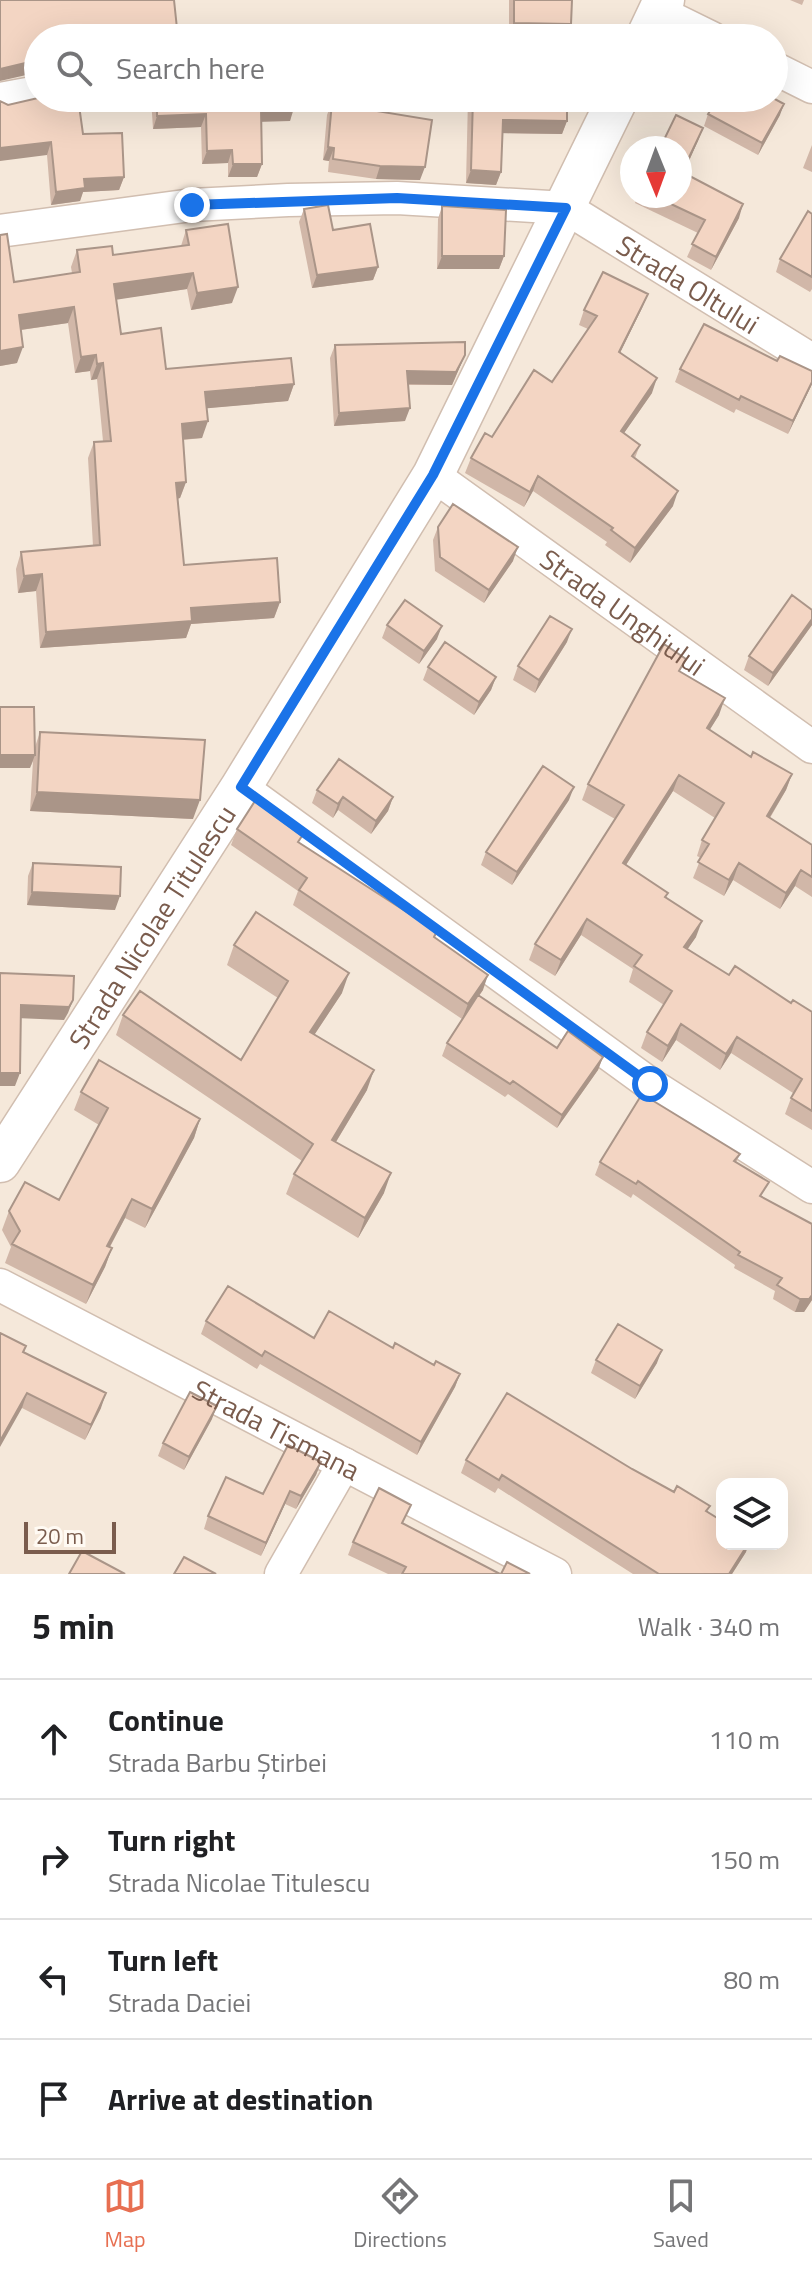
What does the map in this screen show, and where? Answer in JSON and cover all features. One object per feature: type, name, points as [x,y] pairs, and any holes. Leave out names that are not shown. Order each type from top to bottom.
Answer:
[{"type":"street","points":[[788,75],[812,87]]},
{"type":"street","points":[[0,99],[24,95]]},
{"type":"street","name":"Strada Nicolae Titulescu","points":[[0,1162],[241,787],[433,475],[611,112]]},
{"type":"street","points":[[0,231],[192,205],[288,200],[397,198],[566,208]]},
{"type":"street","name":"Strada Oltului","points":[[566,208],[812,360]]},
{"type":"street","name":"Strada Unghiului","points":[[433,475],[812,747]]},
{"type":"street","points":[[241,787],[650,1084],[812,1187]]},
{"type":"street","name":"Strada Tismana","points":[[0,1285],[555,1574]]},
{"type":"street","points":[[281,1574],[344,1464]]},
{"type":"shaded area","points":[[0,0],[812,0],[812,1574],[0,1574]]},
{"type":"building","points":[[0,0],[174,0],[177,24],[24,24],[24,63],[0,69]]},
{"type":"building","points":[[514,0],[572,0],[571,24],[514,23]]},
{"type":"building","points":[[0,101],[8,105],[24,101],[24,112],[80,112],[83,134],[122,133],[124,177],[84,179],[85,188],[56,192],[51,142],[0,148]]},
{"type":"building","points":[[157,112],[261,112],[262,164],[233,164],[232,150],[207,151],[206,114],[157,116]]},
{"type":"building","points":[[331,112],[383,112],[432,120],[425,167],[380,166],[333,159],[334,148],[328,147]]},
{"type":"building","points":[[473,112],[567,112],[567,121],[503,120],[501,172],[471,170]]},
{"type":"building","points":[[709,112],[779,112],[762,143]]},
{"type":"building","points":[[676,115],[703,128],[692,151],[692,136],[666,136]]},
{"type":"building","points":[[692,177],[743,204],[716,257],[692,244],[705,220],[680,208],[692,208]]},
{"type":"building","points":[[328,205],[333,230],[370,224],[378,267],[317,275],[304,209]]},
{"type":"building","points":[[442,206],[506,210],[504,256],[442,256]]},
{"type":"building","points":[[808,211],[812,214],[812,277],[780,259]]},
{"type":"building","points":[[228,224],[238,287],[197,293],[193,273],[114,284],[121,334],[161,328],[166,369],[291,358],[294,384],[205,392],[208,421],[182,424],[186,482],[176,483],[184,565],[277,558],[280,602],[191,608],[192,621],[46,632],[42,574],[24,576],[21,552],[100,545],[94,442],[111,441],[103,363],[97,364],[96,355],[81,357],[74,307],[19,315],[23,347],[0,351],[0,235],[7,234],[14,282],[80,272],[77,250],[112,246],[113,255],[189,245],[186,230]]},
{"type":"building","points":[[603,272],[648,294],[619,352],[657,378],[621,431],[640,445],[632,456],[678,491],[635,548],[611,530],[613,528],[538,476],[530,492],[471,458],[485,433],[492,437],[534,370],[552,382],[597,316],[584,310]]},
{"type":"building","points":[[704,324],[777,361],[780,356],[812,371],[812,382],[793,421],[741,396],[739,400],[680,369]]},
{"type":"building","points":[[465,342],[465,355],[456,372],[407,371],[410,408],[339,413],[335,345]]},
{"type":"building","points":[[453,504],[518,547],[489,590],[440,557],[438,527]]},
{"type":"building","points":[[792,595],[812,610],[812,619],[773,673],[749,656]]},
{"type":"building","points":[[405,600],[442,626],[424,651],[387,625]]},
{"type":"building","points":[[550,616],[572,629],[539,680],[518,666]]},
{"type":"building","points":[[445,642],[496,677],[479,702],[428,667]]},
{"type":"building","points":[[664,644],[686,659],[679,671],[725,698],[707,728],[751,757],[753,752],[792,774],[767,816],[812,845],[812,877],[801,870],[786,893],[739,863],[729,880],[698,862],[709,844],[702,840],[724,803],[679,775],[623,863],[668,893],[665,897],[702,921],[684,947],[729,975],[735,966],[791,1003],[793,1000],[812,1012],[812,1111],[791,1098],[802,1079],[737,1037],[726,1054],[681,1024],[668,1046],[647,1032],[672,991],[634,966],[642,955],[587,919],[561,960],[535,944],[624,805],[588,784]]},
{"type":"building","points":[[0,707],[34,707],[35,755],[0,755]]},
{"type":"building","points":[[40,732],[205,740],[200,800],[37,792]]},
{"type":"building","points":[[339,759],[393,797],[376,821],[343,797],[338,804],[317,790]]},
{"type":"building","points":[[543,766],[574,787],[517,872],[486,852]]},
{"type":"building","points":[[255,801],[302,836],[298,842],[419,920],[436,933],[434,937],[488,975],[468,1004],[299,890],[307,878],[237,829]]},
{"type":"building","points":[[33,863],[121,867],[120,896],[32,892]]},
{"type":"building","points":[[256,912],[349,973],[310,1032],[374,1070],[332,1140],[391,1173],[365,1218],[294,1174],[313,1144],[123,1015],[140,991],[241,1060],[288,981],[234,945]]},
{"type":"building","points":[[0,973],[74,976],[73,1000],[69,1007],[21,1005],[20,1073],[0,1073]]},
{"type":"building","points":[[478,995],[557,1048],[568,1031],[603,1057],[562,1115],[513,1081],[510,1084],[447,1043]]},
{"type":"building","points":[[99,1060],[200,1119],[152,1209],[132,1199],[107,1246],[112,1248],[93,1285],[12,1244],[20,1231],[9,1211],[25,1182],[59,1200],[108,1108],[81,1092]]},
{"type":"building","points":[[642,1094],[740,1154],[734,1161],[769,1182],[760,1196],[812,1224],[812,1295],[809,1299],[800,1299],[777,1285],[782,1278],[738,1255],[740,1252],[638,1181],[636,1184],[600,1162]]},
{"type":"building","points":[[228,1286],[314,1338],[329,1311],[393,1348],[395,1343],[434,1365],[436,1361],[460,1374],[421,1442],[265,1351],[262,1356],[206,1321]]},
{"type":"building","points":[[618,1324],[662,1350],[640,1386],[596,1360]]},
{"type":"building","points":[[0,1333],[26,1346],[23,1352],[106,1393],[91,1425],[27,1393],[0,1441]]},
{"type":"building","points":[[190,1392],[217,1406],[189,1457],[163,1443]]},
{"type":"building","points":[[507,1393],[632,1469],[674,1492],[677,1486],[710,1506],[706,1511],[716,1517],[716,1550],[744,1550],[729,1574],[659,1574],[502,1475],[499,1480],[466,1460]]},
{"type":"building","points":[[288,1445],[321,1462],[301,1496],[290,1491],[266,1543],[208,1516],[226,1477],[263,1494]]},
{"type":"building","points":[[379,1488],[411,1505],[402,1523],[500,1574],[402,1574],[406,1567],[353,1542]]},
{"type":"building","points":[[82,1551],[125,1574],[69,1574]]},
{"type":"building","points":[[184,1557],[216,1574],[174,1574]]},
{"type":"building","points":[[507,1562],[530,1574],[501,1574]]},
{"type":"route","points":[[192,205],[397,198],[507,202],[566,208],[433,475],[241,787],[650,1084]]}]
